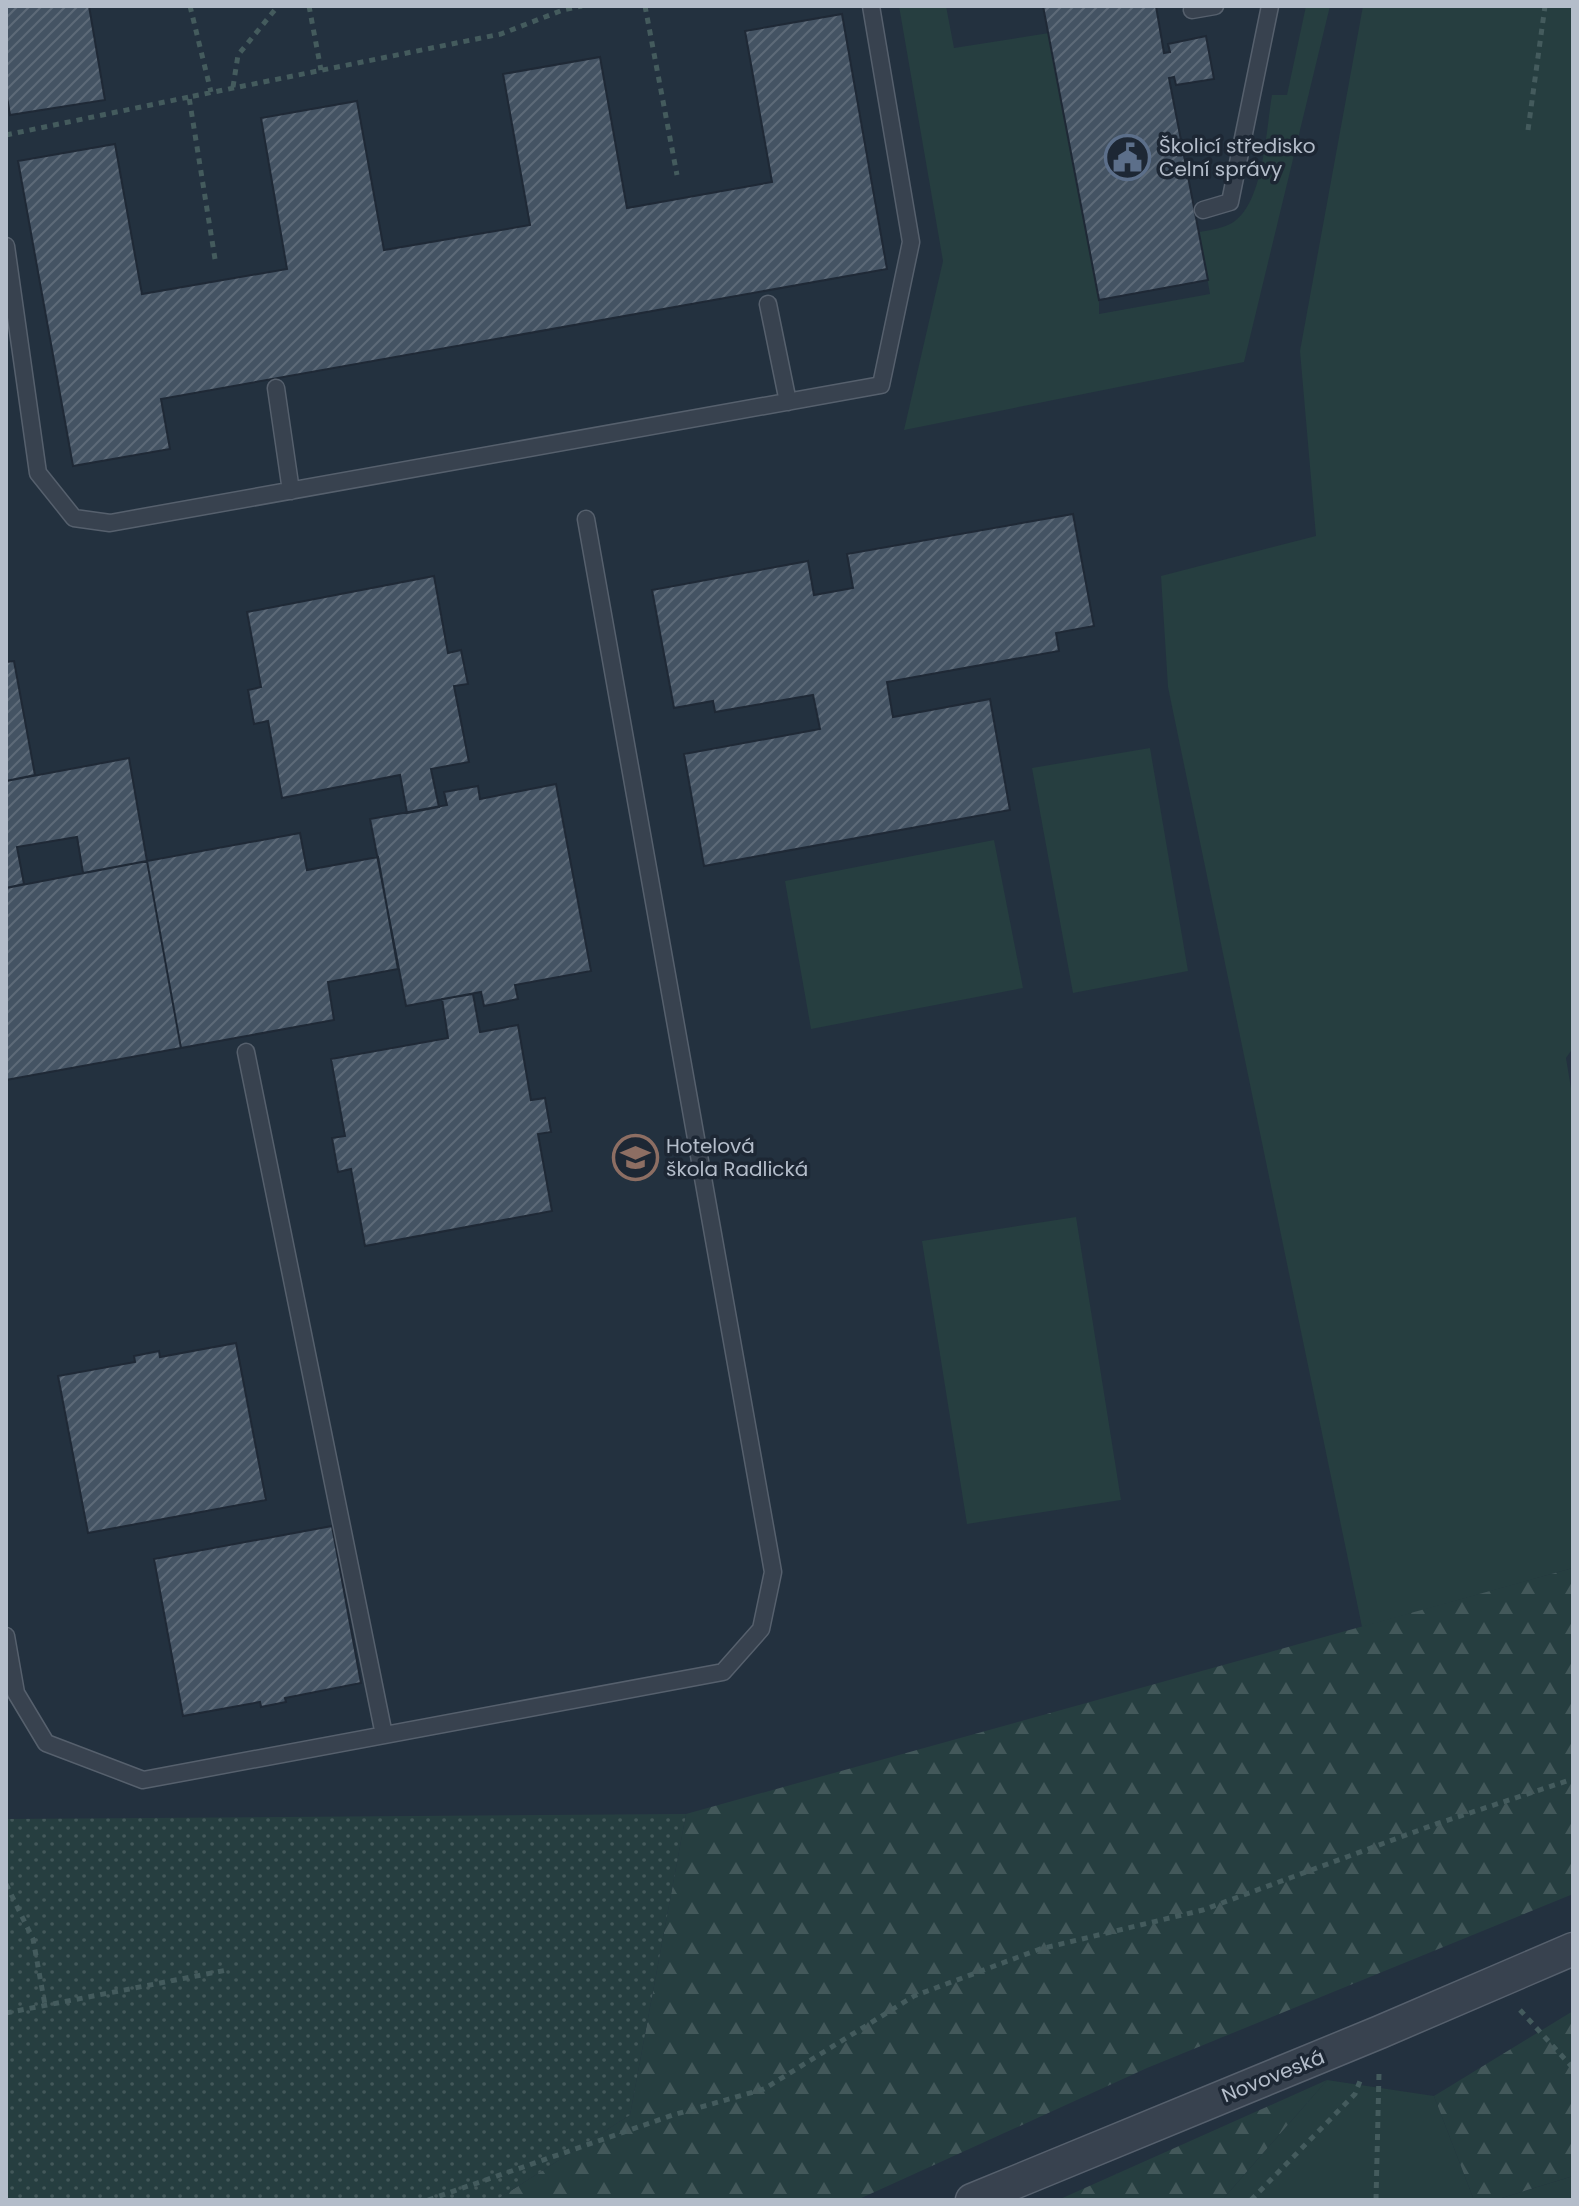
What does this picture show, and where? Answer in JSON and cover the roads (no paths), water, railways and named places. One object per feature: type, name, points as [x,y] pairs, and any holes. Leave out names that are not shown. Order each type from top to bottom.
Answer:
[{"type":"street","name":"Novoveská","points":[[972,2200],[1573,1949]]},
{"type":"lane","points":[[6,246],[38,473],[74,518],[110,523],[881,385],[911,242],[871,6]]},
{"type":"lane","points":[[1192,10],[1215,6]]},
{"type":"lane","points":[[1203,210],[1230,202],[1270,6]]},
{"type":"lane","points":[[768,304],[788,402]]},
{"type":"lane","points":[[276,388],[291,491]]},
{"type":"lane","points":[[6,1636],[16,1693],[46,1743],[143,1780],[723,1672],[761,1629],[773,1572],[586,519]]},
{"type":"lane","points":[[246,1052],[384,1735]]},
{"type":"place","name":"Školicí středisko Celní správy","points":[[1128,158]]},
{"type":"place","name":"Hotelová škola Radlická","points":[[635,1157]]}]
